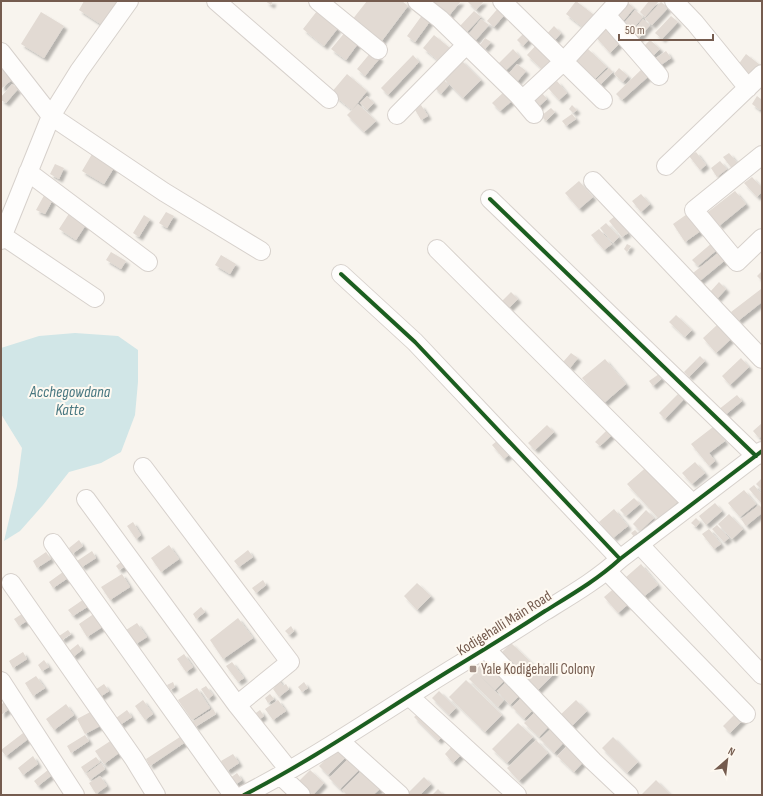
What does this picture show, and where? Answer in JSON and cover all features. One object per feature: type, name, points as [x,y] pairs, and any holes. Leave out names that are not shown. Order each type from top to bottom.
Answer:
[{"type":"street","points":[[95,298],[2,238],[51,116],[79,71],[129,1]]},
{"type":"street","points":[[216,1],[330,99]]},
{"type":"street","points":[[318,1],[378,50]]},
{"type":"street","points":[[417,1],[440,19],[522,100],[534,114]]},
{"type":"street","points":[[502,1],[603,100]]},
{"type":"street","points":[[522,100],[564,61],[619,1]]},
{"type":"street","points":[[674,1],[695,23],[748,88]]},
{"type":"street","points":[[606,15],[659,76]]},
{"type":"street","points":[[398,115],[466,45]]},
{"type":"street","points":[[1,52],[51,116],[164,192],[261,251]]},
{"type":"street","points":[[666,166],[762,74]]},
{"type":"street","points":[[762,155],[694,210],[737,262],[762,238]]},
{"type":"street","points":[[28,172],[148,262]]},
{"type":"street","points":[[593,181],[762,359]]},
{"type":"street","points":[[490,199],[759,453]]},
{"type":"street","points":[[437,249],[693,504]]},
{"type":"street","points":[[341,274],[415,342],[746,714]]},
{"type":"street","name":"Kodigehalli Main Road","points":[[244,795],[340,741],[409,696],[578,591],[759,453]]},
{"type":"street","points":[[143,467],[290,662],[237,705]]},
{"type":"street","points":[[86,499],[301,795]]},
{"type":"street","points":[[54,543],[233,795]]},
{"type":"street","points":[[640,544],[762,675]]},
{"type":"street","points":[[11,583],[134,759],[156,795]]},
{"type":"street","points":[[486,648],[593,761],[629,795]]},
{"type":"street","points":[[1,681],[75,795]]},
{"type":"street","points":[[409,696],[517,795]]},
{"type":"street","points":[[340,741],[400,795]]},
{"type":"water","name":"Acchegowdana Katte","points":[[75,333],[118,336],[138,350],[138,382],[135,415],[121,452],[101,463],[69,472],[20,531],[4,541],[17,486],[22,448],[1,414],[1,348],[39,336]]},
{"type":"building","points":[[84,1],[117,2],[102,25],[79,10]]},
{"type":"building","points":[[265,1],[273,1],[271,5]]},
{"type":"building","points":[[367,1],[402,1],[408,6],[381,42],[352,20]]},
{"type":"building","points":[[435,1],[461,1],[448,17],[432,4]]},
{"type":"building","points":[[467,1],[484,1],[476,10]]},
{"type":"building","points":[[576,1],[594,15],[584,28],[566,14]]},
{"type":"building","points":[[626,1],[634,8],[620,25],[611,18]]},
{"type":"building","points":[[649,1],[659,1],[645,17],[640,12]]},
{"type":"building","points":[[661,2],[668,8],[652,25],[645,19]]},
{"type":"building","points":[[500,6],[507,12],[494,27],[487,21]]},
{"type":"building","points":[[635,10],[643,17],[627,36],[619,29]]},
{"type":"building","points":[[317,11],[338,28],[324,46],[303,29]]},
{"type":"building","points":[[474,11],[481,17],[467,32],[460,26]]},
{"type":"building","points":[[41,12],[64,26],[44,58],[21,44]]},
{"type":"building","points":[[423,14],[431,20],[415,42],[407,36]]},
{"type":"building","points":[[671,16],[678,22],[662,39],[655,33]]},
{"type":"building","points":[[481,19],[489,25],[475,41],[468,35]]},
{"type":"building","points":[[643,19],[650,25],[635,43],[628,37]]},
{"type":"building","points":[[554,26],[561,33],[552,44],[544,37]]},
{"type":"building","points":[[605,27],[620,43],[610,53],[595,36]]},
{"type":"building","points":[[527,30],[533,35],[523,46],[517,40]]},
{"type":"building","points":[[346,31],[360,41],[346,60],[331,49]]},
{"type":"building","points":[[434,35],[451,49],[440,62],[423,48]]},
{"type":"building","points":[[485,38],[491,42],[485,49],[480,45]]},
{"type":"building","points":[[650,40],[660,49],[651,58],[641,49]]},
{"type":"building","points":[[538,43],[557,59],[545,72],[527,55]]},
{"type":"building","points":[[513,49],[520,57],[504,72],[497,65]]},
{"type":"building","points":[[588,49],[607,67],[592,82],[574,64]]},
{"type":"building","points":[[372,51],[380,58],[365,76],[357,69]]},
{"type":"building","points":[[666,51],[671,58],[658,67],[653,60]]},
{"type":"building","points":[[746,54],[760,65],[750,79],[735,69]]},
{"type":"building","points":[[413,55],[419,62],[388,95],[381,88]]},
{"type":"building","points":[[461,60],[481,80],[463,98],[443,78]]},
{"type":"building","points":[[517,64],[526,71],[516,83],[507,76]]},
{"type":"building","points":[[1,66],[13,79],[2,88],[1,86]]},
{"type":"building","points":[[609,68],[613,72],[597,88],[593,83]]},
{"type":"building","points":[[619,68],[628,76],[623,82],[614,74]]},
{"type":"building","points":[[643,68],[650,75],[622,100],[616,94]]},
{"type":"building","points":[[347,74],[367,91],[352,110],[331,93]]},
{"type":"building","points":[[443,79],[449,85],[441,94],[434,87]]},
{"type":"building","points":[[557,81],[567,93],[559,100],[548,88]]},
{"type":"building","points":[[12,84],[18,89],[6,103],[1,100],[1,97]]},
{"type":"building","points":[[505,91],[513,100],[500,111],[492,103]]},
{"type":"building","points":[[542,93],[547,99],[536,109],[531,103]]},
{"type":"building","points":[[367,96],[374,103],[367,110],[360,103]]},
{"type":"building","points":[[757,96],[762,100],[762,107],[760,110],[752,104]]},
{"type":"building","points":[[358,104],[376,121],[364,132],[347,115]]},
{"type":"building","points":[[421,105],[428,116],[421,120],[414,108]]},
{"type":"building","points":[[572,105],[577,110],[573,113],[569,109]]},
{"type":"building","points":[[551,108],[555,112],[546,121],[541,116]]},
{"type":"building","points":[[572,114],[576,119],[566,126],[562,121]]},
{"type":"building","points":[[95,149],[117,163],[104,184],[82,171]]},
{"type":"building","points":[[696,152],[706,165],[700,170],[689,156]]},
{"type":"building","points":[[729,153],[740,166],[734,171],[723,157]]},
{"type":"building","points":[[720,161],[727,169],[717,177],[711,168]]},
{"type":"building","points":[[55,164],[64,168],[59,179],[50,174]]},
{"type":"building","points":[[752,177],[762,188],[762,192],[757,197],[744,183]]},
{"type":"building","points":[[579,181],[593,197],[579,209],[565,193]]},
{"type":"building","points":[[47,190],[56,194],[45,214],[36,210]]},
{"type":"building","points":[[735,191],[746,204],[719,226],[708,212]]},
{"type":"building","points":[[641,194],[650,204],[641,212],[632,201]]},
{"type":"building","points":[[72,209],[89,220],[76,240],[59,229]]},
{"type":"building","points":[[166,212],[174,216],[167,228],[159,223]]},
{"type":"building","points":[[690,212],[702,230],[685,242],[673,224]]},
{"type":"building","points":[[144,215],[150,219],[139,237],[133,233]]},
{"type":"building","points":[[615,216],[628,233],[622,237],[609,221]]},
{"type":"building","points":[[606,223],[619,237],[613,243],[600,228]]},
{"type":"building","points":[[599,229],[612,244],[604,250],[591,235]]},
{"type":"building","points":[[713,242],[718,249],[698,266],[692,260]]},
{"type":"building","points":[[627,244],[631,246],[627,252],[624,249]]},
{"type":"building","points":[[723,249],[729,257],[695,285],[688,277]]},
{"type":"building","points":[[111,252],[126,261],[121,269],[106,260]]},
{"type":"building","points":[[221,255],[236,264],[230,274],[215,265]]},
{"type":"building","points":[[762,271],[762,281],[757,276]]},
{"type":"building","points":[[719,282],[726,289],[717,299],[710,292]]},
{"type":"building","points":[[761,289],[762,302],[738,321],[731,312]]},
{"type":"building","points":[[511,292],[518,299],[509,308],[502,301]]},
{"type":"building","points":[[676,315],[692,330],[685,337],[669,322]]},
{"type":"building","points":[[717,325],[731,339],[716,353],[703,338]]},
{"type":"building","points":[[571,353],[578,358],[570,368],[563,362]]},
{"type":"building","points":[[700,356],[705,361],[689,377],[684,372]]},
{"type":"building","points":[[741,358],[749,367],[730,385],[722,376]]},
{"type":"building","points":[[605,359],[626,384],[604,403],[582,378]]},
{"type":"building","points":[[659,374],[662,378],[653,386],[649,381]]},
{"type":"building","points":[[679,393],[685,398],[665,419],[659,413]]},
{"type":"building","points":[[737,395],[742,401],[724,416],[718,410]]},
{"type":"building","points":[[762,423],[762,436],[759,438],[753,431]]},
{"type":"building","points":[[547,425],[554,432],[535,450],[528,443]]},
{"type":"building","points":[[713,427],[725,441],[709,453],[715,461],[709,466],[691,444]]},
{"type":"building","points":[[609,428],[614,433],[600,446],[595,442]]},
{"type":"building","points":[[503,436],[515,450],[504,459],[492,445]]},
{"type":"building","points":[[695,462],[705,473],[692,484],[682,473]]},
{"type":"building","points":[[650,464],[682,498],[659,519],[627,484]]},
{"type":"building","points":[[762,478],[762,490],[756,484]]},
{"type":"building","points":[[754,485],[762,495],[762,504],[749,489]]},
{"type":"building","points":[[744,490],[756,504],[740,517],[728,503]]},
{"type":"building","points":[[634,498],[640,504],[626,516],[620,510]]},
{"type":"building","points":[[715,503],[722,511],[706,525],[699,516]]},
{"type":"building","points":[[759,505],[762,508],[762,513],[746,526],[741,519]]},
{"type":"building","points":[[614,509],[628,526],[613,538],[599,522]]},
{"type":"building","points":[[646,510],[654,518],[640,531],[633,524]]},
{"type":"building","points":[[729,514],[743,529],[732,539],[718,524]]},
{"type":"building","points":[[696,518],[700,522],[696,527],[691,523]]},
{"type":"building","points":[[133,522],[141,535],[136,539],[127,526]]},
{"type":"building","points":[[717,525],[729,538],[724,542],[712,529]]},
{"type":"building","points":[[709,529],[721,544],[714,549],[702,534]]},
{"type":"building","points":[[635,530],[640,535],[635,538],[631,533]]},
{"type":"building","points":[[79,540],[83,546],[72,554],[69,548]]},
{"type":"building","points":[[169,545],[179,559],[161,572],[151,558]]},
{"type":"building","points":[[248,550],[253,557],[239,567],[234,561]]},
{"type":"building","points":[[92,551],[96,558],[82,567],[77,561]]},
{"type":"building","points":[[46,552],[51,559],[37,568],[33,561]]},
{"type":"building","points":[[123,560],[127,565],[119,570],[116,566]]},
{"type":"building","points":[[641,564],[658,585],[642,598],[625,578]]},
{"type":"building","points":[[63,572],[68,578],[53,588],[49,582]]},
{"type":"building","points":[[122,574],[130,587],[110,600],[101,587]]},
{"type":"building","points":[[263,580],[266,585],[256,593],[252,588]]},
{"type":"building","points":[[417,583],[431,596],[417,610],[404,596]]},
{"type":"building","points":[[618,585],[632,601],[618,613],[604,597]]},
{"type":"building","points":[[87,597],[92,604],[73,616],[68,610]]},
{"type":"building","points":[[201,607],[205,612],[196,619],[193,614]]},
{"type":"building","points":[[98,611],[107,624],[87,637],[79,624]]},
{"type":"building","points":[[25,612],[30,619],[19,626],[14,619]]},
{"type":"building","points":[[238,618],[253,638],[223,659],[210,640]]},
{"type":"building","points":[[137,623],[147,637],[136,644],[126,630]]},
{"type":"building","points":[[291,626],[294,631],[289,635],[285,631]]},
{"type":"building","points":[[68,630],[71,634],[62,640],[59,636]]},
{"type":"building","points":[[511,643],[536,667],[522,681],[497,657]]},
{"type":"building","points":[[78,644],[82,650],[73,657],[69,651]]},
{"type":"building","points":[[23,652],[27,659],[13,668],[9,661]]},
{"type":"building","points":[[184,654],[193,667],[186,672],[177,659]]},
{"type":"building","points":[[489,656],[509,676],[495,690],[475,671]]},
{"type":"building","points":[[44,660],[49,667],[42,671],[38,665]]},
{"type":"building","points":[[232,662],[244,678],[238,682],[226,666]]},
{"type":"building","points":[[544,663],[555,673],[535,693],[524,683]]},
{"type":"building","points":[[476,672],[504,700],[498,707],[469,679]]},
{"type":"building","points":[[36,676],[45,688],[33,696],[25,683]]},
{"type":"building","points":[[277,677],[283,686],[286,684],[289,689],[279,697],[273,689],[275,687],[271,682]]},
{"type":"building","points":[[466,680],[502,715],[485,732],[449,697]]},
{"type":"building","points":[[508,680],[522,693],[510,705],[497,691]]},
{"type":"building","points":[[173,682],[175,687],[170,690],[167,685]]},
{"type":"building","points":[[304,682],[308,688],[302,692],[298,687]]},
{"type":"building","points":[[104,684],[109,691],[100,697],[95,690]]},
{"type":"building","points":[[206,686],[213,695],[208,699],[201,689]]},
{"type":"building","points":[[197,688],[210,708],[192,720],[178,700]]},
{"type":"building","points":[[439,691],[456,708],[449,715],[432,698]]},
{"type":"building","points":[[270,694],[274,699],[268,703],[265,698]]},
{"type":"building","points":[[524,695],[536,707],[524,719],[512,707]]},
{"type":"building","points":[[6,700],[12,707],[1,715],[1,705]]},
{"type":"building","points":[[143,700],[153,714],[145,720],[135,706]]},
{"type":"building","points":[[278,700],[286,711],[273,720],[265,709]]},
{"type":"building","points":[[576,700],[587,711],[570,728],[558,717]]},
{"type":"building","points":[[66,704],[74,715],[54,730],[46,719]]},
{"type":"building","points":[[213,709],[216,714],[195,727],[192,722]]},
{"type":"building","points":[[94,710],[102,725],[85,734],[77,719]]},
{"type":"building","points":[[127,710],[132,717],[120,725],[116,718]]},
{"type":"building","points":[[260,710],[264,716],[257,721],[253,715]]},
{"type":"building","points":[[537,710],[551,724],[539,737],[524,723]]},
{"type":"building","points":[[421,711],[445,734],[438,741],[414,717]]},
{"type":"building","points":[[737,712],[744,719],[730,733],[723,726]]},
{"type":"building","points":[[518,723],[533,737],[507,763],[492,749]]},
{"type":"building","points":[[553,727],[566,740],[554,753],[540,739]]},
{"type":"building","points":[[27,730],[32,736],[6,756],[1,750]]},
{"type":"building","points":[[85,735],[89,741],[71,753],[67,746]]},
{"type":"building","points":[[183,735],[187,741],[150,766],[146,759]]},
{"type":"building","points":[[613,737],[638,762],[627,773],[602,748]]},
{"type":"building","points":[[115,738],[123,750],[104,764],[95,751]]},
{"type":"building","points":[[536,740],[548,753],[519,781],[507,768]]},
{"type":"building","points":[[571,742],[587,758],[574,772],[557,756]]},
{"type":"building","points":[[454,744],[463,753],[453,763],[445,754]]},
{"type":"building","points":[[338,747],[347,756],[328,775],[319,766]]},
{"type":"building","points":[[233,754],[239,763],[227,771],[221,761]]},
{"type":"building","points":[[33,756],[38,764],[23,775],[18,768]]},
{"type":"building","points":[[351,756],[362,767],[340,789],[329,778]]},
{"type":"building","points":[[96,757],[100,762],[85,773],[81,767]]},
{"type":"building","points":[[101,763],[105,769],[90,780],[86,774]]},
{"type":"building","points":[[48,770],[52,775],[38,786],[34,781]]},
{"type":"building","points":[[310,770],[324,783],[313,795],[299,781]]},
{"type":"building","points":[[362,770],[381,788],[373,795],[347,795],[342,790]]},
{"type":"building","points":[[237,773],[242,780],[235,785],[230,778]]},
{"type":"building","points":[[100,776],[107,786],[96,794],[89,783]]},
{"type":"building","points":[[424,777],[431,784],[420,795],[410,795],[408,793]]},
{"type":"building","points":[[656,780],[671,795],[641,795]]},
{"type":"building","points":[[438,789],[444,795],[432,795]]},
{"type":"cycle path","points":[[490,199],[756,456]]},
{"type":"cycle path","points":[[341,274],[415,342],[620,559]]},
{"type":"cycle path","points":[[244,795],[299,765],[584,587],[762,451]]},
{"type":"place","name":"Yale Kodigehalli Colony","points":[[473,669]]}]
